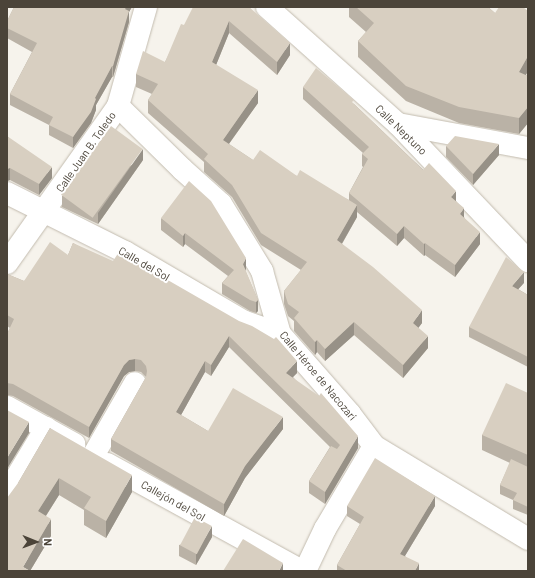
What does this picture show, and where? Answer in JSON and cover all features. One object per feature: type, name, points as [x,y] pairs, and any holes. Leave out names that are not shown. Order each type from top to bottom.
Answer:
[{"type":"street","name":"Calle Juan B. Toledo","points":[[7,263],[118,106],[146,7]]},
{"type":"street","name":"Calle Neptuno","points":[[267,7],[398,124],[528,260]]},
{"type":"street","name":"Calle Héroe de Nacozari","points":[[118,106],[182,169],[221,204],[262,271],[280,334],[350,414],[374,446],[528,539]]},
{"type":"street","points":[[398,124],[528,148]]},
{"type":"street","name":"Calle del Sol","points":[[7,193],[124,252],[245,322],[280,334]]},
{"type":"street","points":[[93,456],[135,383]]},
{"type":"street","name":"Callejón del Sol","points":[[7,408],[46,428],[212,523],[304,571]]},
{"type":"street","points":[[7,493],[46,428]]},
{"type":"street","points":[[304,571],[325,529],[374,446]]},
{"type":"building","points":[[14,7],[126,7],[125,9],[129,11],[113,66],[95,98],[96,99],[91,112],[73,137],[49,125],[53,117],[10,94],[37,43],[7,28],[7,21]]},
{"type":"building","points":[[193,7],[249,7],[290,43],[277,62],[229,21],[212,62],[258,90],[223,140],[253,160],[260,150],[297,176],[300,170],[357,205],[337,240],[373,267],[422,310],[413,323],[428,336],[403,365],[354,322],[325,349],[317,340],[315,342],[294,318],[299,312],[288,304],[284,291],[307,262],[261,233],[232,185],[204,159],[208,154],[148,100],[158,84],[136,74],[143,51],[165,62],[181,24],[184,25]]},
{"type":"building","points":[[356,7],[488,7],[495,13],[499,7],[523,7],[528,11],[528,56],[519,72],[528,76],[528,107],[519,118],[459,107],[406,86],[358,41],[374,23]]},
{"type":"building","points":[[316,68],[354,100],[352,102],[423,170],[429,163],[456,191],[451,197],[464,208],[460,214],[480,232],[455,265],[425,243],[424,244],[404,226],[397,234],[349,193],[368,159],[362,154],[369,147],[303,87]]},
{"type":"building","points":[[111,126],[143,149],[93,218],[61,195]]},
{"type":"building","points":[[7,136],[52,167],[39,184],[10,168],[7,169]]},
{"type":"building","points":[[455,136],[499,144],[473,174],[446,146]]},
{"type":"building","points":[[189,181],[211,201],[246,258],[243,264],[258,300],[256,302],[222,283],[234,270],[185,233],[183,236],[161,218]]},
{"type":"building","points":[[50,242],[68,255],[73,243],[113,261],[119,252],[239,321],[252,326],[274,339],[276,337],[297,361],[286,373],[319,396],[321,393],[358,436],[325,492],[309,481],[331,446],[337,449],[340,445],[229,336],[211,365],[205,361],[176,412],[208,431],[233,388],[283,417],[245,466],[224,504],[111,439],[146,377],[146,366],[141,360],[129,360],[124,365],[89,427],[13,384],[7,383],[7,334],[14,319],[7,315],[7,274],[24,281]]},
{"type":"building","points":[[506,257],[524,272],[512,286],[528,295],[528,357],[469,327]]},
{"type":"building","points":[[506,383],[528,393],[528,455],[482,435]]},
{"type":"building","points":[[7,410],[29,422],[7,458]]},
{"type":"building","points":[[50,428],[132,475],[106,521],[84,508],[91,497],[59,478],[38,511],[51,519],[23,567],[30,571],[7,571],[7,498],[18,483]]},
{"type":"building","points":[[375,458],[435,496],[400,554],[419,563],[415,571],[347,571],[337,565],[364,517],[347,506]]},
{"type":"building","points":[[511,459],[528,467],[528,507],[513,500],[517,493],[500,485]]},
{"type":"building","points":[[195,517],[212,526],[197,554],[180,545]]},
{"type":"building","points":[[243,539],[283,563],[279,571],[223,571]]}]
